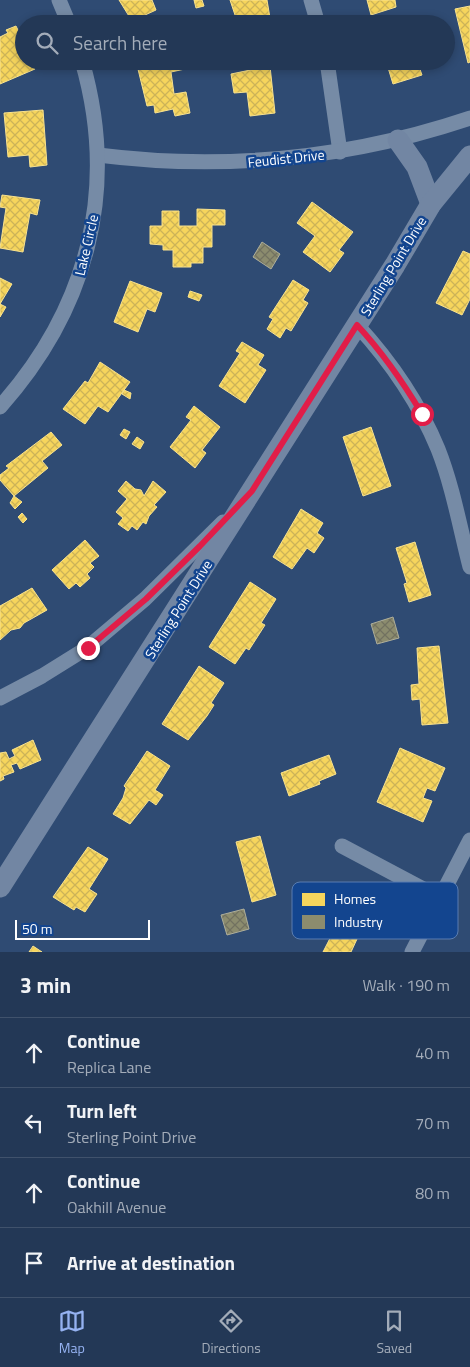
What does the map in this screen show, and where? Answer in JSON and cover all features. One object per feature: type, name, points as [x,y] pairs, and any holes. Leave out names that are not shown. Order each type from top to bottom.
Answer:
[{"type":"street","points":[[59,0],[65,15]]},
{"type":"street","points":[[311,0],[315,15]]},
{"type":"street","name":"Lake Circle","points":[[0,407],[21,384],[44,351],[63,317],[78,280],[94,218],[98,155],[94,116],[84,70]]},
{"type":"street","points":[[328,70],[340,152]]},
{"type":"street","name":"Feudist Drive","points":[[98,155],[179,162],[237,162],[340,152],[398,140],[470,118]]},
{"type":"street","points":[[398,140],[417,167],[431,204]]},
{"type":"street","name":"Sterling Point Drive","points":[[0,887],[357,325],[431,204],[470,156]]},
{"type":"street","points":[[357,325],[378,348],[402,380],[422,414],[438,450],[450,487],[470,567]]},
{"type":"street","points":[[0,698],[42,676],[88,648],[146,599],[252,491]]},
{"type":"street","points":[[448,882],[470,840]]},
{"type":"street","points":[[342,846],[410,882]]},
{"type":"street","points":[[412,952],[419,939]]},
{"type":"building: Homes","points":[[119,0],[152,0],[156,10],[145,15],[128,15]]},
{"type":"building: Homes","points":[[194,0],[202,0],[204,6],[196,8]]},
{"type":"building: Homes","points":[[230,0],[267,0],[270,15],[235,15]]},
{"type":"building: Homes","points":[[367,0],[395,0],[396,7],[371,15]]},
{"type":"building: Homes","points":[[470,6],[470,62],[468,63],[455,9]]},
{"type":"building: Homes","points":[[15,26],[15,70],[33,70],[0,84],[0,37],[8,33],[6,30]]},
{"type":"building: Homes","points":[[138,70],[180,70],[171,72],[174,94],[186,92],[190,113],[175,116],[173,109],[155,113],[154,105],[147,106]]},
{"type":"building: Homes","points":[[250,70],[270,70],[275,113],[250,116],[247,92],[234,93],[231,74]]},
{"type":"building: Homes","points":[[389,70],[420,70],[422,75],[393,84]]},
{"type":"building: Homes","points":[[43,110],[47,165],[30,167],[29,155],[8,157],[4,113]]},
{"type":"building: Homes","points":[[2,195],[40,200],[37,215],[30,213],[23,252],[0,248],[6,208],[0,207]]},
{"type":"building: Homes","points":[[312,202],[353,232],[339,250],[344,253],[330,272],[303,252],[315,236],[297,223]]},
{"type":"building: Homes","points":[[197,209],[225,210],[225,225],[212,225],[212,247],[203,247],[203,263],[191,263],[191,267],[173,267],[173,250],[163,250],[163,245],[150,244],[150,226],[162,226],[162,211],[179,211],[179,226],[197,226]]},
{"type":"building: Homes","points":[[463,251],[470,254],[470,299],[462,315],[436,303]]},
{"type":"building: Homes","points":[[0,278],[12,284],[0,304]]},
{"type":"building: Homes","points":[[293,280],[309,290],[303,300],[308,303],[291,331],[286,328],[280,338],[267,329],[273,319],[269,317]]},
{"type":"building: Homes","points":[[130,281],[162,293],[155,312],[147,309],[138,332],[114,322]]},
{"type":"building: Homes","points":[[190,291],[202,295],[199,301],[188,297]]},
{"type":"building: Homes","points":[[0,304],[6,307],[0,317]]},
{"type":"building: Homes","points":[[242,342],[264,355],[258,365],[266,370],[245,403],[219,386],[240,353],[236,351]]},
{"type":"building: Homes","points":[[100,362],[130,382],[108,412],[98,406],[85,424],[63,409],[85,381],[88,383]]},
{"type":"building: Homes","points":[[124,390],[131,393],[130,399],[122,394]]},
{"type":"building: Homes","points":[[194,406],[220,427],[202,450],[206,453],[195,468],[170,447],[191,420],[186,417]]},
{"type":"building: Homes","points":[[371,427],[391,486],[363,496],[343,437]]},
{"type":"building: Homes","points":[[124,429],[130,432],[126,439],[120,435]]},
{"type":"building: Homes","points":[[51,432],[62,445],[42,461],[48,468],[14,496],[0,480],[0,475],[9,468],[6,466]]},
{"type":"building: Homes","points":[[137,437],[144,442],[140,449],[132,444]]},
{"type":"building: Homes","points":[[126,481],[135,489],[141,490],[144,496],[153,481],[166,492],[154,505],[157,507],[149,516],[146,524],[143,522],[137,530],[132,526],[128,531],[118,524],[123,518],[116,512],[127,499],[118,491]]},
{"type":"building: Homes","points":[[14,496],[22,502],[15,509],[10,503]]},
{"type":"building: Homes","points":[[301,509],[323,523],[317,533],[324,538],[314,553],[307,548],[292,569],[273,557]]},
{"type":"building: Homes","points":[[22,513],[27,519],[23,523],[18,517]]},
{"type":"building: Homes","points":[[85,540],[99,556],[90,563],[94,567],[87,574],[90,578],[80,587],[76,583],[69,589],[52,570]]},
{"type":"building: Homes","points":[[415,542],[431,595],[409,602],[404,584],[407,583],[396,548]]},
{"type":"building: Homes","points":[[250,582],[276,599],[261,623],[265,625],[249,650],[246,648],[235,664],[209,647]]},
{"type":"building: Homes","points":[[32,588],[47,610],[24,623],[20,628],[11,630],[0,640],[0,606]]},
{"type":"building: Homes","points":[[439,646],[448,723],[422,725],[420,699],[412,700],[411,685],[419,684],[417,648]]},
{"type":"building: Homes","points":[[199,666],[224,683],[211,703],[214,705],[188,740],[162,724]]},
{"type":"building: Homes","points":[[33,740],[41,760],[20,769],[17,763],[11,765],[14,772],[3,776],[4,779],[0,781],[0,753],[6,752],[9,759],[15,756],[12,750]]},
{"type":"building: Homes","points":[[400,748],[445,768],[435,791],[427,788],[423,798],[432,801],[423,822],[377,802]]},
{"type":"building: Homes","points":[[147,751],[170,766],[155,790],[163,795],[156,805],[149,800],[130,824],[113,814],[123,798],[126,788],[124,786]]},
{"type":"building: Homes","points":[[329,755],[336,774],[319,781],[320,784],[289,796],[281,773]]},
{"type":"building: Homes","points":[[260,836],[276,895],[252,902],[236,842]]},
{"type":"building: Homes","points":[[88,847],[108,859],[89,889],[97,894],[85,912],[76,907],[74,910],[53,897]]},
{"type":"building: Homes","points":[[330,939],[357,939],[351,952],[323,952]]},
{"type":"building: Homes","points":[[33,946],[42,952],[29,952]]},
{"type":"building: Industry","points":[[262,242],[280,254],[271,269],[253,257]]},
{"type":"building: Industry","points":[[393,617],[399,638],[377,644],[371,624]]},
{"type":"building: Industry","points":[[244,909],[249,929],[227,935],[221,915]]},
{"type":"route","points":[[88,648],[146,599],[252,491],[357,325],[378,348],[402,380],[422,414]]}]
